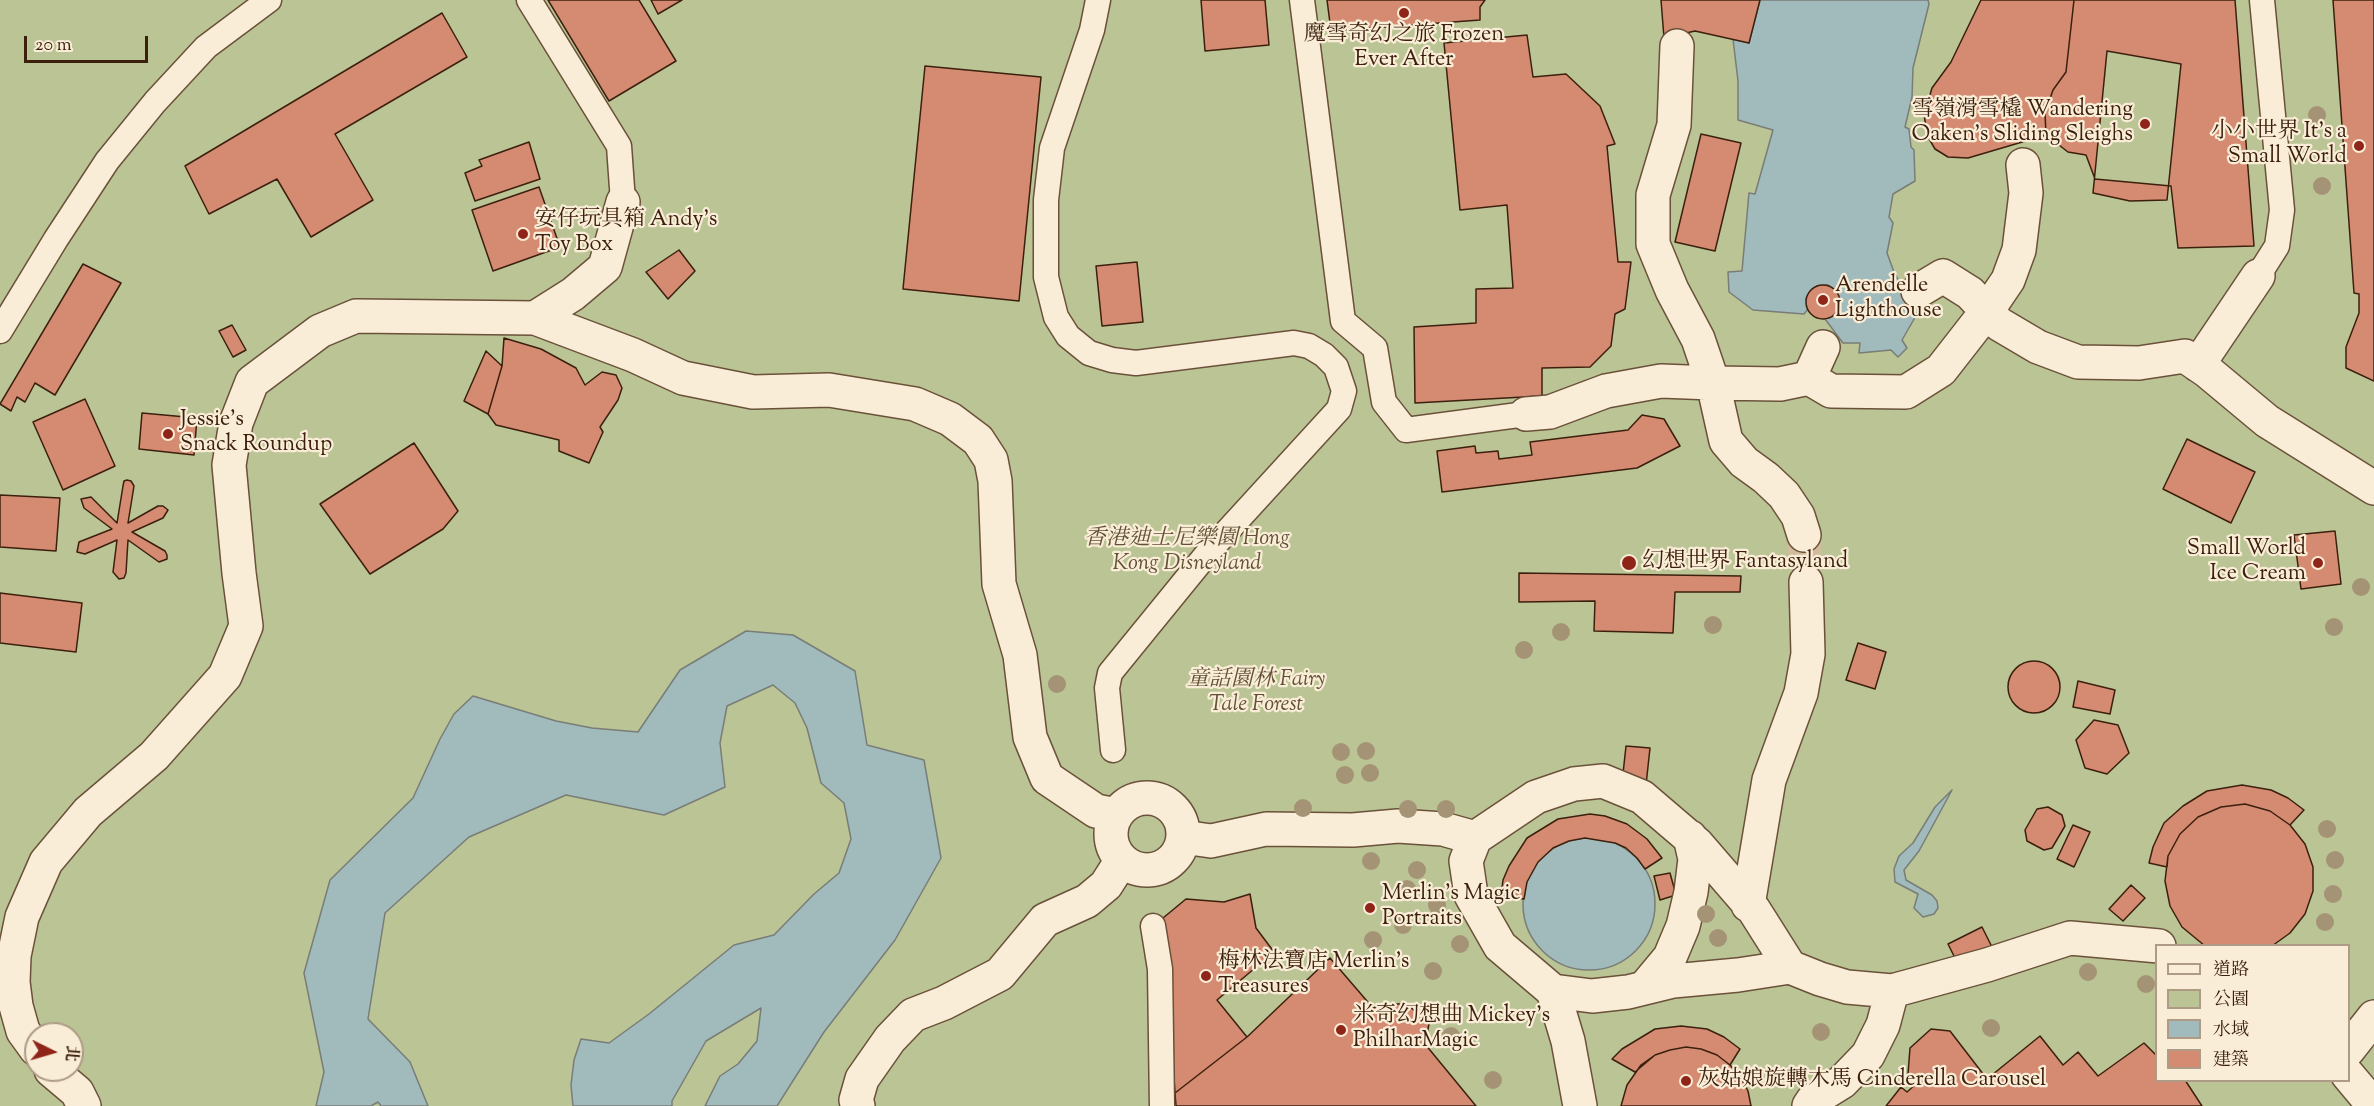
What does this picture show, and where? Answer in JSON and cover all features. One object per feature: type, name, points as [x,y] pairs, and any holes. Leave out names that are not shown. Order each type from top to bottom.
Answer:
[{"type":"street","points":[[1677,46],[1674,125],[1653,195],[1653,244],[1672,290],[1698,339],[1713,382],[1726,441],[1744,462],[1784,495],[1798,516],[1804,536]]},
{"type":"street","points":[[1526,414],[1550,412],[1606,391],[1660,381],[1779,384],[1809,378],[1831,391],[1906,392],[1941,370],[2008,280],[2019,250],[2026,193],[2024,165]]},
{"type":"street","points":[[535,318],[573,294],[604,267],[623,202]]},
{"type":"street","points":[[1918,291],[1943,276],[1970,293],[1999,324],[2038,347],[2078,362],[2139,363],[2185,356],[2266,421],[2374,488]]},
{"type":"street","points":[[2198,365],[2258,276]]},
{"type":"street","points":[[24,1032],[16,1006],[13,982],[14,956],[22,917],[46,862],[88,812],[154,756],[225,676],[246,626],[238,573],[229,465],[236,423],[252,382],[320,330],[356,316],[535,318],[633,355],[683,378],[753,392],[829,390],[915,404],[950,419],[978,440],[991,460],[995,481],[999,584],[1020,656],[1030,736],[1047,778],[1096,811],[1116,815]]},
{"type":"street","points":[[1809,378],[1823,347]]},
{"type":"street","points":[[1749,905],[1769,780],[1802,693],[1808,654],[1806,582]]},
{"type":"street","points":[[1580,1106],[1568,1041],[1553,991],[1500,946],[1472,895],[1466,861],[1475,838],[1536,797],[1574,783],[1603,781],[1642,797],[1690,837],[1749,905],[1790,967]]},
{"type":"street","points":[[1147,797],[1170,805],[1178,814],[1184,837],[1174,859],[1154,870],[1143,870],[1131,867],[1122,860],[1115,850],[1112,826],[1116,815],[1124,806],[1147,797]]},
{"type":"street","points":[[1184,837],[1211,841],[1266,829],[1353,830],[1398,826],[1443,829],[1475,838]]},
{"type":"street","points":[[1645,987],[1670,957],[1683,926],[1695,860],[1690,837]]},
{"type":"street","points":[[858,1106],[856,1100],[862,1079],[890,1039],[913,1015],[944,1003],[1000,974],[1045,920],[1087,901],[1106,885],[1122,860]]},
{"type":"street","points":[[1553,991],[1592,996],[1629,992],[1673,981],[1790,967],[1820,980],[1847,987],[1892,991],[1987,965],[2070,938],[2155,945]]},
{"type":"street","points":[[1809,1106],[1814,1100],[1842,1082],[1868,1055],[1883,1025],[1892,991]]},
{"type":"street","points":[[2350,1049],[2374,1017]]},
{"type":"street","points":[[2350,1076],[2374,1106]]},
{"type":"street","points":[[65,1082],[77,1092],[84,1106]]},
{"type":"lane","points":[[0,331],[107,161],[155,102],[206,47],[268,0]]},
{"type":"lane","points":[[529,0],[619,146],[623,202]]},
{"type":"lane","points":[[1098,0],[1092,30],[1052,148],[1046,200],[1046,277],[1056,317],[1068,336],[1089,353],[1136,363],[1294,343],[1309,346],[1324,355],[1336,368],[1344,391],[1339,409],[1211,549],[1110,673],[1107,688],[1113,750]]},
{"type":"lane","points":[[1302,0],[1343,321],[1375,348],[1384,402],[1406,430],[1526,414]]},
{"type":"lane","points":[[2258,276],[2277,246],[2282,210],[2262,0]]},
{"type":"lane","points":[[1153,926],[1160,969],[1162,1106]]},
{"type":"green space","name":"香港迪士尼樂園 Hong Kong Disneyland","points":[[0,0],[2374,0],[2374,1106],[0,1106]]},
{"type":"water","points":[[1760,0],[1928,0],[1929,4],[1913,68],[1912,97],[1905,127],[1909,129],[1911,147],[1914,150],[1915,181],[1893,194],[1889,217],[1893,223],[1887,253],[1894,272],[1917,314],[1902,340],[1907,348],[1898,357],[1891,350],[1859,353],[1860,343],[1843,343],[1825,319],[1835,312],[1840,303],[1837,292],[1828,285],[1812,289],[1806,298],[1808,309],[1804,314],[1753,310],[1729,292],[1728,272],[1742,271],[1749,193],[1755,194],[1773,130],[1738,120],[1738,81],[1733,39],[1749,43]]},
{"type":"water","points":[[746,631],[793,635],[855,671],[867,745],[924,760],[941,858],[895,940],[824,1032],[777,1106],[705,1106],[720,1076],[738,1064],[757,1041],[761,1008],[706,1041],[672,1101],[672,1106],[573,1106],[571,1085],[574,1060],[581,1039],[609,1043],[649,1014],[734,945],[774,935],[814,894],[839,873],[851,839],[844,803],[821,783],[807,728],[795,703],[773,685],[727,706],[720,743],[725,787],[664,815],[566,795],[469,837],[385,913],[368,1019],[410,1062],[428,1106],[381,1106],[378,1102],[371,1106],[316,1106],[324,1072],[304,973],[330,880],[413,798],[454,714],[473,696],[556,721],[592,728],[638,732],[680,670]]},
{"type":"water","points":[[1952,790],[1919,851],[1904,870],[1906,880],[1932,895],[1937,901],[1938,908],[1934,914],[1923,917],[1914,908],[1918,894],[1895,882],[1894,869],[1899,856],[1913,843],[1935,807]]},
{"type":"water","points":[[1589,838],[1614,843],[1635,858],[1650,879],[1655,904],[1650,929],[1635,950],[1614,965],[1589,970],[1564,965],[1543,950],[1528,929],[1523,904],[1528,879],[1543,858],[1564,843]]},
{"type":"building","points":[[548,0],[639,0],[676,61],[609,101]]},
{"type":"building","points":[[651,0],[682,0],[658,14]]},
{"type":"building","points":[[1201,0],[1265,0],[1269,45],[1205,51]]},
{"type":"building","name":"魔雪奇幻之旅 Frozen Ever After","points":[[1327,0],[1485,0],[1480,7],[1480,20],[1331,31]]},
{"type":"building","points":[[1661,0],[1760,0],[1749,43],[1695,31],[1664,38]]},
{"type":"building","points":[[1981,0],[2074,0],[2066,72],[2053,90],[2045,113],[2046,135],[1968,158],[1948,157],[1935,149],[1928,137],[1924,115],[1932,88],[1951,62]]},
{"type":"building","name":"雪嶺滑雪橇 Wandering Oaken's Sliding Sleighs","points":[[2074,0],[2235,0],[2254,246],[2178,248],[2171,186],[2095,179],[2086,155],[2068,152],[2046,135],[2045,113],[2053,90],[2066,72]]},
{"type":"building","name":"小小世界 It’s a Small World","points":[[2333,0],[2374,0],[2374,381],[2346,368],[2346,347],[2359,313],[2359,294],[2354,293]]},
{"type":"building","points":[[442,13],[467,57],[335,134],[373,200],[311,237],[277,179],[209,214],[185,166]]},
{"type":"building","points":[[1527,35],[1533,77],[1566,74],[1600,106],[1615,144],[1607,146],[1618,262],[1631,262],[1625,309],[1615,314],[1611,346],[1590,367],[1542,368],[1542,396],[1415,403],[1414,327],[1476,323],[1476,289],[1513,288],[1507,205],[1460,210],[1444,43]]},
{"type":"building","points":[[2107,51],[2181,64],[2167,200],[2130,201],[2093,193]]},
{"type":"building","points":[[925,66],[1041,77],[1019,301],[903,289]]},
{"type":"building","points":[[1701,134],[1741,143],[1715,251],[1675,242]]},
{"type":"building","points":[[529,142],[540,179],[475,201],[465,173],[482,166],[479,160]]},
{"type":"building","points":[[539,187],[560,247],[493,271],[472,210]]},
{"type":"building","points":[[679,250],[695,271],[668,299],[646,272]]},
{"type":"building","points":[[1137,262],[1143,322],[1102,326],[1096,266]]},
{"type":"building","points":[[83,264],[121,283],[55,395],[35,383],[25,402],[17,397],[11,411],[0,404]]},
{"type":"building","name":"Arendelle Lighthouse","points":[[1823,285],[1835,290],[1840,302],[1835,314],[1823,319],[1811,314],[1806,302],[1811,290]]},
{"type":"building","points":[[232,325],[246,350],[233,357],[219,331]]},
{"type":"building","points":[[504,338],[541,349],[576,368],[585,385],[602,372],[616,375],[622,388],[618,400],[600,427],[603,432],[589,463],[559,451],[559,440],[496,425],[488,414],[502,366]]},
{"type":"building","points":[[486,351],[502,366],[488,414],[464,401]]},
{"type":"building","points":[[85,399],[115,466],[63,490],[33,422]]},
{"type":"building","name":"Jessie's Snack Roundup","points":[[142,413],[197,418],[194,455],[139,449]]},
{"type":"building","points":[[1642,415],[1664,419],[1680,446],[1637,468],[1442,492],[1437,451],[1475,446],[1476,453],[1498,451],[1499,459],[1532,455],[1530,442],[1628,430]]},
{"type":"building","points":[[2187,439],[2255,472],[2231,523],[2163,489]]},
{"type":"building","points":[[414,443],[458,511],[443,529],[370,574],[320,504]]},
{"type":"building","points":[[124,481],[131,481],[134,486],[128,523],[158,506],[163,506],[168,510],[163,518],[132,532],[165,551],[167,559],[159,562],[128,540],[126,573],[124,578],[119,579],[113,572],[117,540],[85,554],[77,552],[79,542],[112,529],[84,508],[81,499],[91,497],[117,523]]},
{"type":"building","points":[[0,495],[60,498],[56,551],[0,547]]},
{"type":"building","name":"Small World Ice Cream","points":[[2335,531],[2341,584],[2301,589],[2294,535]]},
{"type":"building","points":[[1519,573],[1741,576],[1740,592],[1675,592],[1673,633],[1594,631],[1595,601],[1519,602]]},
{"type":"building","points":[[0,593],[82,603],[76,652],[0,643]]},
{"type":"building","points":[[1858,643],[1886,652],[1875,689],[1846,680]]},
{"type":"building","points":[[2034,661],[2048,665],[2056,673],[2060,687],[2056,701],[2048,709],[2034,713],[2020,709],[2012,701],[2008,687],[2012,673],[2020,665]]},
{"type":"building","points":[[2078,681],[2115,690],[2110,714],[2073,707]]},
{"type":"building","points":[[2094,720],[2118,725],[2129,753],[2107,774],[2085,768],[2076,740]]},
{"type":"building","points":[[1626,746],[1650,748],[1646,785],[1622,783]]},
{"type":"building","points":[[2242,785],[2271,790],[2288,798],[2304,810],[2290,825],[2270,811],[2245,804],[2221,807],[2198,817],[2180,834],[2168,856],[2167,867],[2149,863],[2153,847],[2164,823],[2183,806],[2207,791]]},
{"type":"building","points":[[2245,804],[2270,811],[2290,825],[2305,844],[2313,867],[2313,891],[2305,914],[2290,933],[2275,944],[2203,944],[2182,927],[2170,906],[2165,881],[2168,856],[2180,834],[2198,817],[2221,807]]},
{"type":"building","points":[[2048,807],[2062,815],[2065,826],[2052,848],[2044,850],[2027,841],[2025,830],[2037,809]]},
{"type":"building","points":[[1590,814],[1605,816],[1627,824],[1647,839],[1662,858],[1645,869],[1626,848],[1615,843],[1585,838],[1569,841],[1553,848],[1538,862],[1527,882],[1524,899],[1501,896],[1503,880],[1509,866],[1527,838],[1558,819]]},
{"type":"building","points":[[2073,825],[2090,832],[2074,867],[2057,859]]},
{"type":"building","points":[[1670,873],[1676,895],[1660,900],[1654,876]]},
{"type":"building","points":[[2131,885],[2145,898],[2123,921],[2109,909]]},
{"type":"building","name":"梅林法寶店 Merlin’s Treasures","points":[[1250,894],[1256,928],[1274,952],[1217,1000],[1247,1037],[1175,1093],[1163,918],[1186,899],[1224,902]]},
{"type":"building","points":[[1982,927],[1993,949],[1959,966],[1948,944]]},
{"type":"building","name":"米奇幻想曲 Mickey's PhilharMagic","points":[[1330,958],[1373,1008],[1386,1004],[1407,1004],[1429,1024],[1425,1044],[1476,1106],[1176,1106],[1175,1093],[1247,1037]]},
{"type":"building","points":[[1681,1026],[1707,1029],[1724,1037],[1740,1049],[1730,1065],[1717,1055],[1701,1049],[1686,1047],[1655,1055],[1635,1072],[1612,1059],[1622,1049],[1655,1029]]},
{"type":"building","points":[[1931,1029],[1950,1031],[1987,1079],[2040,1036],[2063,1065],[2078,1052],[2098,1076],[2144,1043],[2155,1054],[2155,1082],[2186,1082],[2202,1106],[1886,1106],[1901,1087],[1907,1092],[1916,1084],[1908,1074],[1910,1048]]},
{"type":"building","name":"灰姑娘旋轉木馬 Cinderella Carousel","points":[[1686,1047],[1701,1049],[1717,1055],[1730,1065],[1740,1076],[1748,1091],[1751,1106],[1621,1106],[1627,1085],[1641,1065],[1655,1055]]},
{"type":"tunnel","points":[[1804,535],[1806,582]]},
{"type":"place","name":"魔雪奇幻之旅 Frozen Ever After","points":[[1404,13]]},
{"type":"place","name":"雪嶺滑雪橇 Wandering Oaken's Sliding Sleighs","points":[[2145,124]]},
{"type":"place","name":"小小世界 It’s a Small World","points":[[2359,146]]},
{"type":"place","name":"安仔玩具箱 Andy’s Toy Box","points":[[523,234]]},
{"type":"place","name":"Arendelle Lighthouse","points":[[1823,300]]},
{"type":"place","name":"Jessie's Snack Roundup","points":[[168,434]]},
{"type":"place","name":"幻想世界 Fantasyland","points":[[1629,563]]},
{"type":"place","name":"Small World Ice Cream","points":[[2318,563]]},
{"type":"place","name":"Merlin’s Magic Portraits","points":[[1370,908]]},
{"type":"place","name":"梅林法寶店 Merlin’s Treasures","points":[[1206,976]]},
{"type":"place","name":"米奇幻想曲 Mickey's PhilharMagic","points":[[1341,1030]]},
{"type":"place","name":"灰姑娘旋轉木馬 Cinderella Carousel","points":[[1686,1081]]},
{"type":"park label","name":"童話園林 Fairy Tale Forest","points":[[1256,694]]}]
